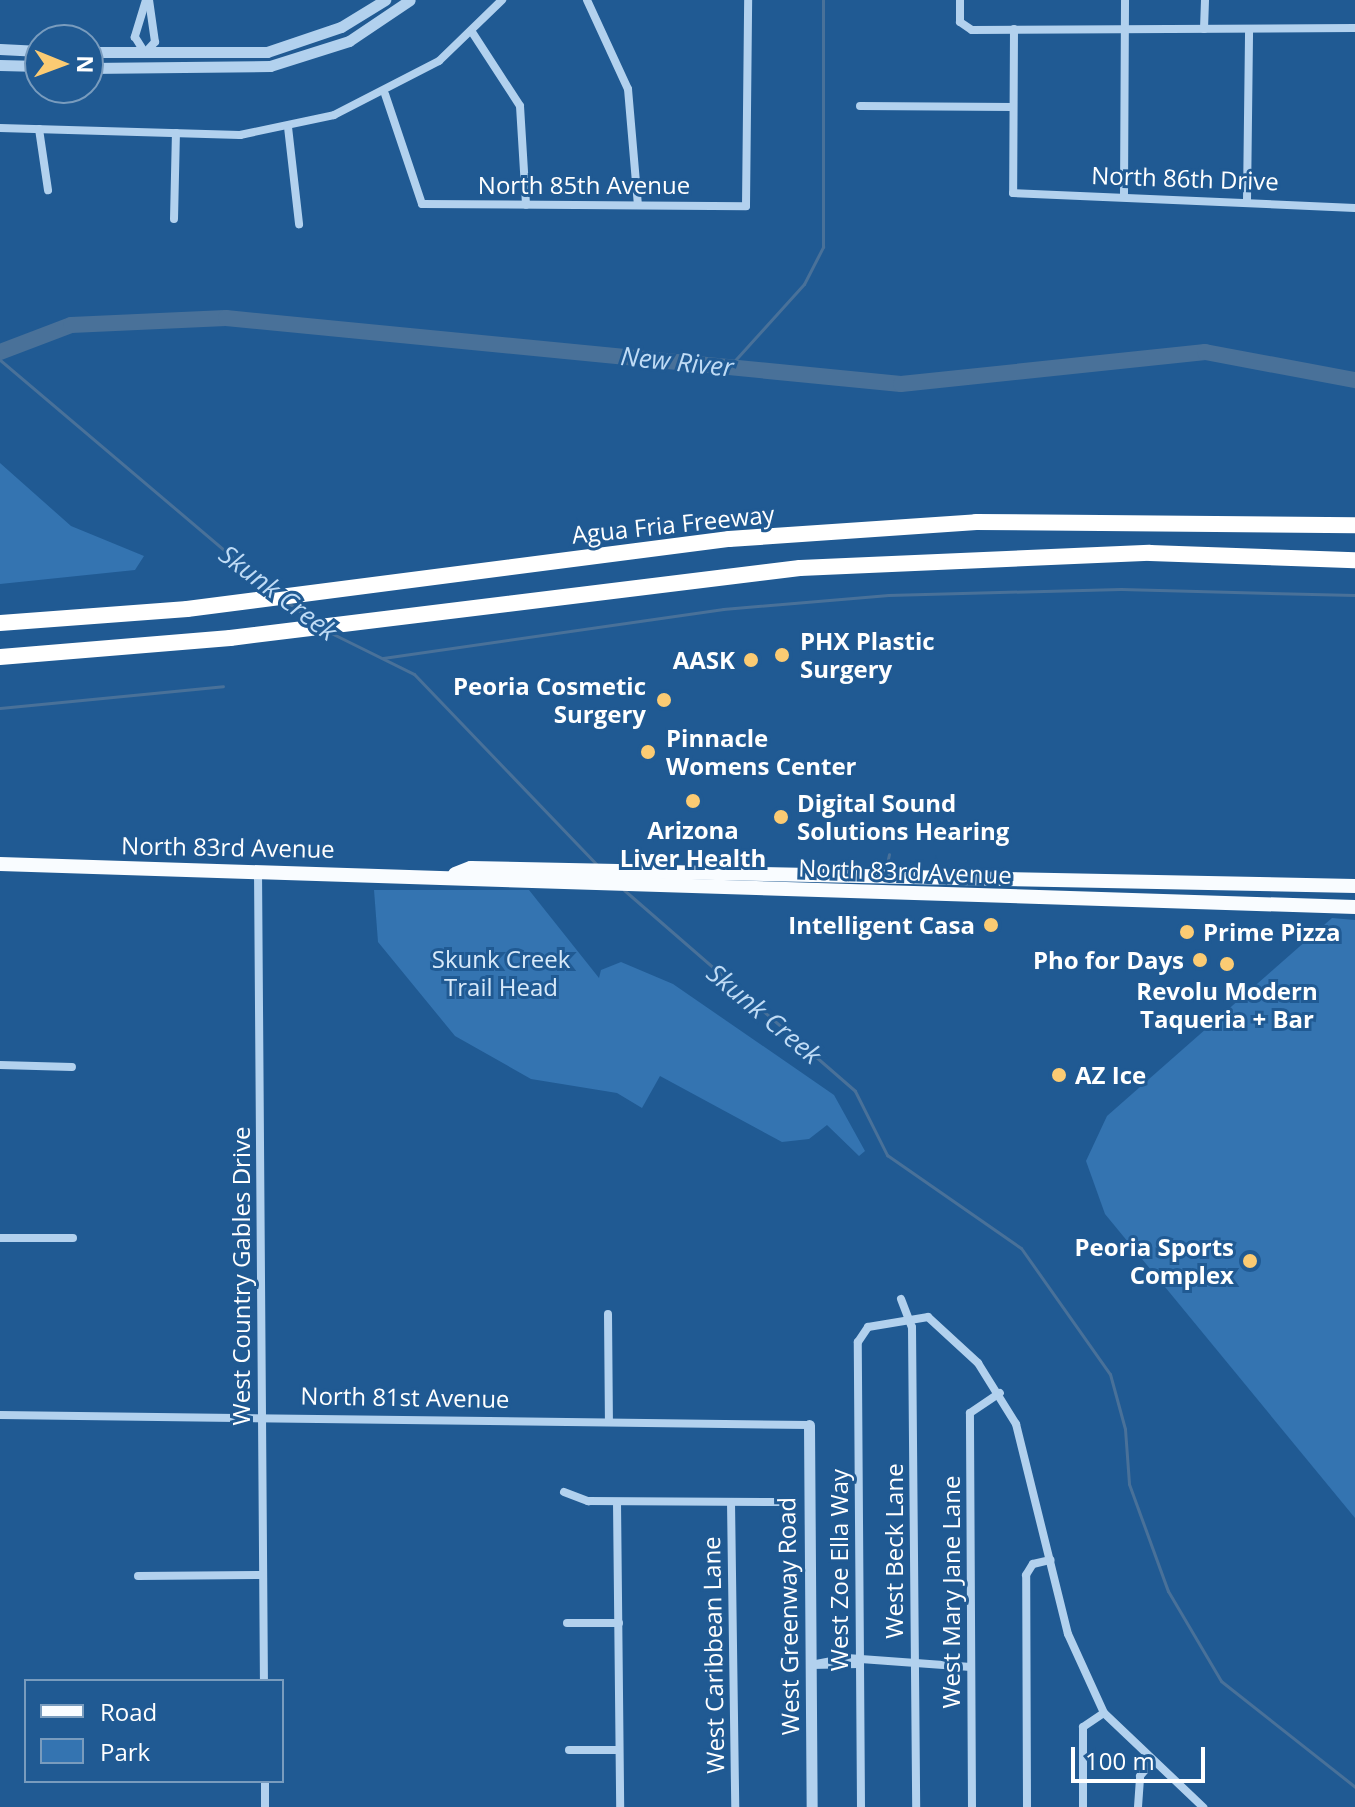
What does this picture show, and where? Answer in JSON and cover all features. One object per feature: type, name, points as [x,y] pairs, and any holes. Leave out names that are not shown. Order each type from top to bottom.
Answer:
[{"type":"highway","name":"Agua Fria Freeway","points":[[0,623],[187,609],[729,539],[976,522],[1355,525]]},
{"type":"highway","points":[[0,657],[230,638],[448,608],[800,568],[970,557],[1355,560]]},
{"type":"main road","name":"North 83rd Avenue","points":[[0,864],[455,874],[494,882],[1355,907]]},
{"type":"main road","name":"North 83rd Avenue","points":[[455,874],[483,869],[1355,886]]},
{"type":"street","points":[[145,69],[145,53],[135,42],[137,21],[148,0]]},
{"type":"street","points":[[145,53],[155,42],[148,0]]},
{"type":"street","points":[[104,52],[267,52],[341,27],[385,0]]},
{"type":"street","points":[[104,68],[224,71],[299,59],[363,33],[410,0]]},
{"type":"street","points":[[0,128],[240,135],[288,127],[385,94],[472,32],[502,0]]},
{"type":"street","points":[[587,0],[628,89],[638,205]]},
{"type":"street","name":"North 85th Avenue","points":[[385,94],[422,204],[746,206],[748,0]]},
{"type":"street","points":[[960,0],[960,22],[972,30],[1355,28]]},
{"type":"street","points":[[1124,194],[1125,0]]},
{"type":"street","points":[[1204,29],[1205,0]]},
{"type":"street","points":[[137,21],[154,23]]},
{"type":"street","points":[[860,106],[1013,107],[1014,29]]},
{"type":"street","points":[[1247,200],[1249,29]]},
{"type":"street","points":[[472,32],[520,106],[526,205]]},
{"type":"street","points":[[0,49],[24,50]]},
{"type":"street","points":[[0,65],[24,66]]},
{"type":"street","name":"North 86th Drive","points":[[1013,107],[1013,193],[1124,194],[1355,208]]},
{"type":"street","points":[[288,127],[299,224]]},
{"type":"street","points":[[39,129],[48,190]]},
{"type":"street","points":[[174,219],[176,133]]},
{"type":"street","name":"West Country Gables Drive","points":[[258,870],[264,1679]]},
{"type":"street","points":[[0,1065],[72,1067]]},
{"type":"street","points":[[0,1238],[73,1238]]},
{"type":"street","name":"West Beck Lane","points":[[901,1299],[912,1319],[916,1807]]},
{"type":"street","points":[[608,1314],[609,1422]]},
{"type":"street","points":[[912,1319],[941,1321],[1000,1393],[1022,1439],[1068,1634],[1104,1713],[1152,1762],[1203,1807]]},
{"type":"street","name":"West Zoe Ella Way","points":[[861,1807],[860,1332],[912,1319]]},
{"type":"street","name":"West Mary Jane Lane","points":[[972,1807],[970,1413],[1000,1393]]},
{"type":"street","name":"North 81st Avenue","points":[[0,1415],[262,1413],[809,1425]]},
{"type":"street","name":"West Greenway Road","points":[[809,1425],[812,1807]]},
{"type":"street","points":[[564,1492],[617,1502],[782,1502]]},
{"type":"street","points":[[617,1502],[620,1807]]},
{"type":"street","name":"West Caribbean Lane","points":[[731,1502],[735,1807]]},
{"type":"street","points":[[1027,1807],[1026,1575],[1033,1564],[1051,1560]]},
{"type":"street","points":[[138,1576],[263,1575]]},
{"type":"street","points":[[567,1623],[619,1623]]},
{"type":"street","points":[[811,1665],[971,1667]]},
{"type":"street","points":[[1083,1807],[1083,1727],[1104,1713]]},
{"type":"street","points":[[569,1750],[619,1750]]},
{"type":"street","points":[[1138,1807],[1140,1776],[1152,1762]]},
{"type":"street","points":[[265,1783],[265,1807]]},
{"type":"street","points":[[1183,1807],[1192,1797]]},
{"type":"green space","points":[[0,463],[71,526],[144,556],[135,570],[0,584]]},
{"type":"green space","name":"Skunk Creek Trail Head","points":[[374,890],[529,890],[599,978],[601,970],[621,962],[673,984],[834,1095],[865,1151],[859,1156],[827,1125],[809,1139],[782,1142],[660,1076],[642,1108],[617,1093],[531,1079],[455,1036],[378,942]]},
{"type":"green space","name":"Peoria Sports Complex","points":[[1332,918],[1355,920],[1355,1518],[1105,1214],[1086,1161],[1107,1116]]},
{"type":"waterway","points":[[728,368],[804,284],[823,247],[823,0]]},
{"type":"waterway","name":"New River","points":[[0,352],[71,325],[226,318],[901,384],[1205,352],[1355,380]]},
{"type":"waterway","name":"Skunk Creek","points":[[0,360],[271,590]]},
{"type":"waterway","points":[[383,658],[723,609],[888,595],[1121,589],[1355,595]]},
{"type":"waterway","name":"Skunk Creek","points":[[287,602],[313,621]]},
{"type":"waterway","name":"Skunk Creek","points":[[329,632],[414,674],[597,865]]},
{"type":"waterway","points":[[0,708],[223,686]]},
{"type":"waterway","points":[[887,863],[889,854]]},
{"type":"waterway","name":"Skunk Creek","points":[[624,890],[855,1091],[887,1155],[1021,1248],[1110,1374],[1125,1429],[1129,1484],[1168,1591],[1221,1681],[1355,1787]]},
{"type":"place","name":"PHX Plastic Surgery","points":[[782,655]]},
{"type":"place","name":"AASK","points":[[751,660]]},
{"type":"place","name":"Peoria Cosmetic Surgery","points":[[664,700]]},
{"type":"place","name":"Pinnacle Womens Center","points":[[648,752]]},
{"type":"place","name":"Arizona Liver Health","points":[[693,801]]},
{"type":"place","name":"Digital Sound Solutions Hearing","points":[[781,817]]},
{"type":"place","name":"Intelligent Casa","points":[[991,925]]},
{"type":"place","name":"Prime Pizza","points":[[1187,932]]},
{"type":"place","name":"Pho for Days","points":[[1200,960]]},
{"type":"place","name":"Revolu Modern Taqueria + Bar","points":[[1227,964]]},
{"type":"place","name":"AZ Ice","points":[[1059,1075]]},
{"type":"place","name":"Peoria Sports Complex","points":[[1250,1261]]}]
